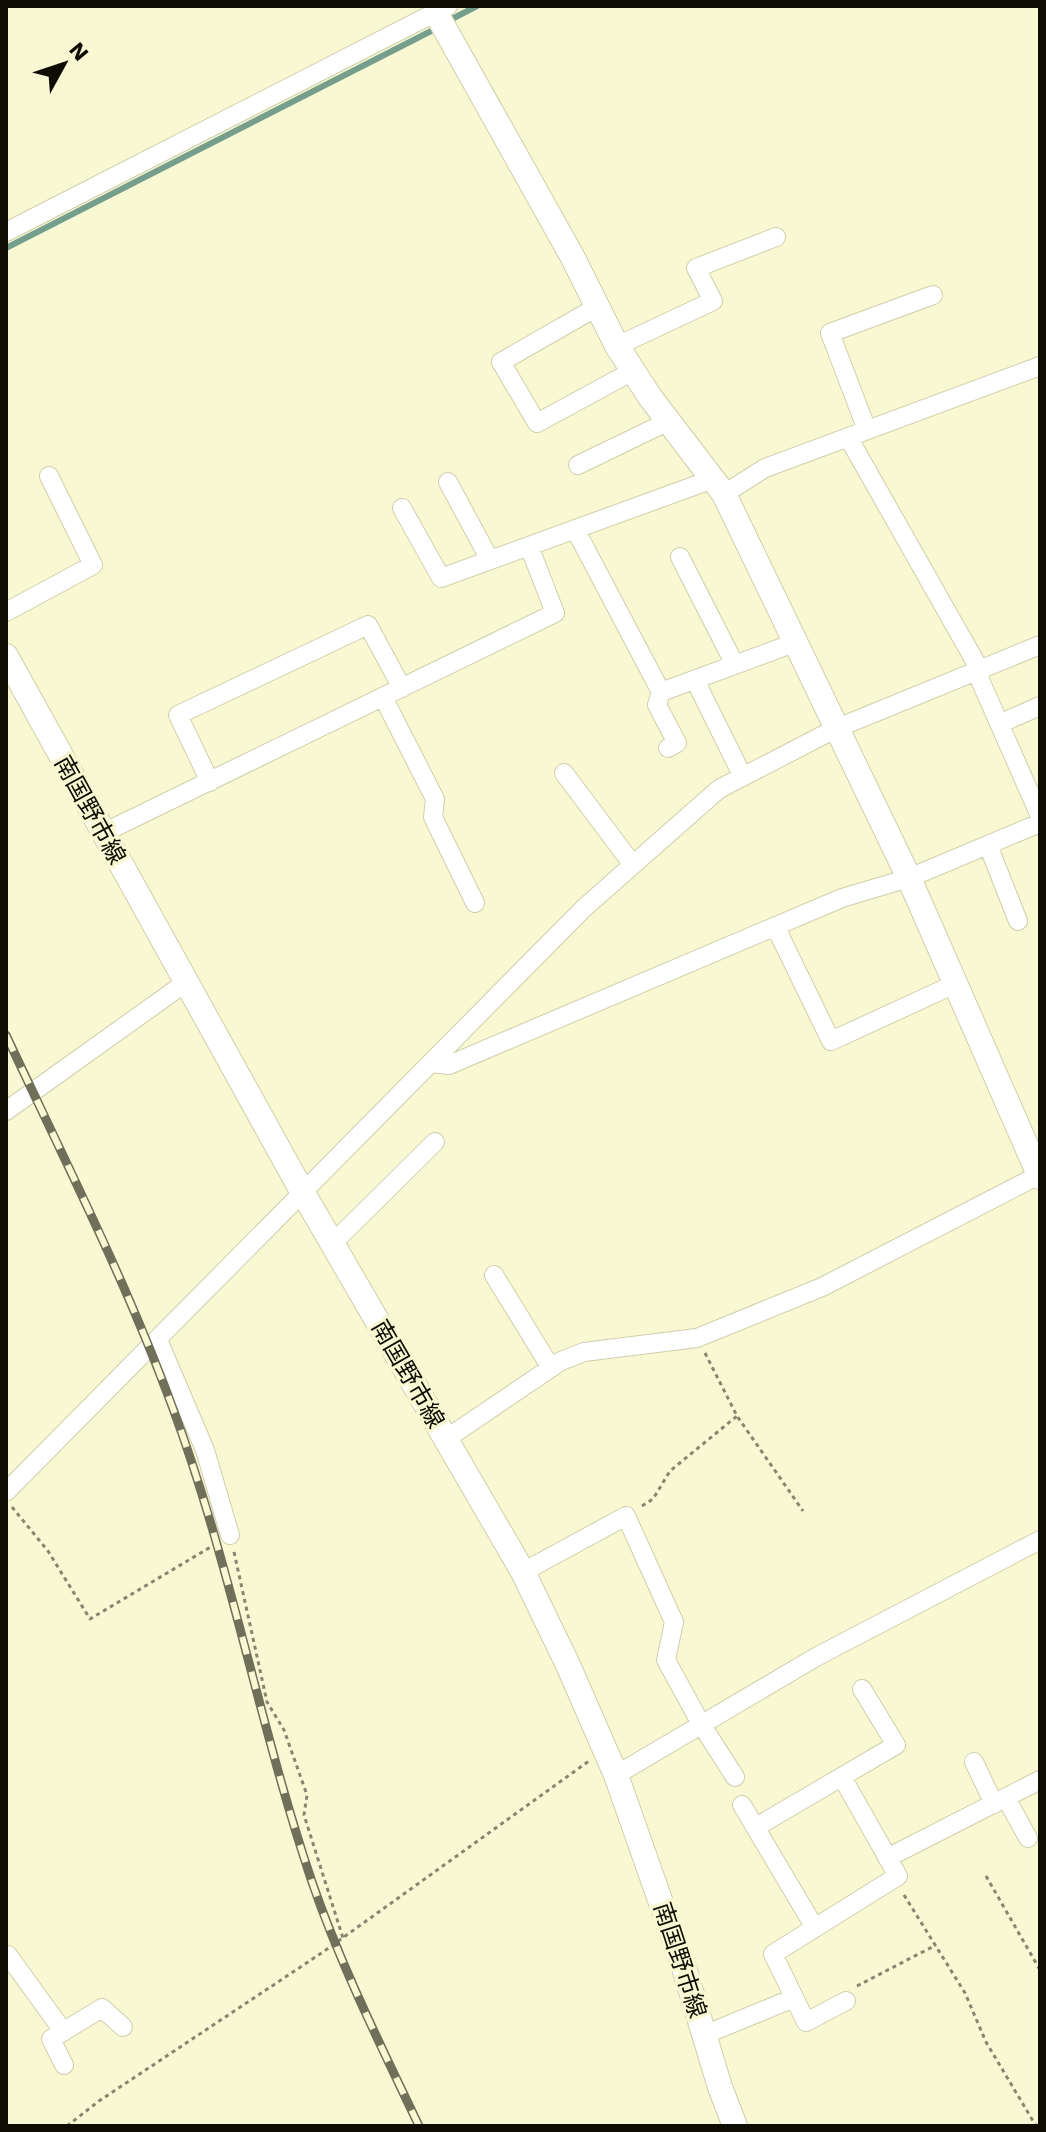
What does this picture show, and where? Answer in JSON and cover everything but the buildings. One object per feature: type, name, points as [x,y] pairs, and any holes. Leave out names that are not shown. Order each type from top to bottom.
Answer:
[{"type":"main road","points":[[442,10],[617,346],[718,487],[909,878],[1039,1176]]},
{"type":"main road","name":"南国野市線","points":[[6,656],[303,1193],[523,1572],[616,1775],[735,2126]]},
{"type":"street","points":[[6,232],[442,10]]},
{"type":"street","points":[[617,346],[713,301],[696,268],[776,237]]},
{"type":"street","points":[[867,430],[830,333],[933,295]]},
{"type":"street","points":[[597,307],[501,362],[537,423],[633,371]]},
{"type":"street","points":[[402,508],[441,578],[575,529],[718,487],[1040,366]]},
{"type":"street","points":[[578,465],[669,421]]},
{"type":"street","points":[[848,437],[978,670],[1040,816]]},
{"type":"street","points":[[6,612],[93,565],[49,476]]},
{"type":"street","points":[[448,482],[490,560]]},
{"type":"street","points":[[575,529],[661,692],[657,705],[677,743],[668,748]]},
{"type":"street","points":[[103,833],[555,613],[529,546]]},
{"type":"street","points":[[680,557],[735,665]]},
{"type":"street","points":[[210,782],[178,715],[368,625],[402,688]]},
{"type":"street","points":[[661,692],[794,643]]},
{"type":"street","points":[[6,1492],[584,908],[719,789],[835,729],[1040,645]]},
{"type":"street","points":[[695,680],[743,777]]},
{"type":"street","points":[[383,697],[435,799],[433,817],[475,903]]},
{"type":"street","points":[[999,724],[1040,706]]},
{"type":"street","points":[[564,773],[633,865]]},
{"type":"street","points":[[431,1063],[449,1065],[842,898],[909,878],[1040,823]]},
{"type":"street","points":[[988,845],[1018,921]]},
{"type":"street","points":[[775,926],[831,1041],[955,984]]},
{"type":"street","points":[[6,1111],[185,983]]},
{"type":"street","points":[[332,1244],[435,1142]]},
{"type":"street","points":[[446,1439],[551,1368],[584,1352],[697,1338],[822,1287],[1039,1176]]},
{"type":"street","points":[[494,1275],[551,1368]]},
{"type":"street","points":[[158,1340],[205,1450],[230,1535]]},
{"type":"street","points":[[523,1572],[626,1516],[674,1622],[666,1660],[735,1777]]},
{"type":"street","points":[[616,1775],[816,1657],[1040,1540]]},
{"type":"street","points":[[756,1827],[896,1745],[862,1689]]},
{"type":"street","points":[[974,1762],[1028,1838]]},
{"type":"street","points":[[842,1777],[898,1876],[773,1954],[806,2022],[846,2001]]},
{"type":"street","points":[[887,1858],[1040,1780]]},
{"type":"street","points":[[742,1805],[815,1928]]},
{"type":"street","points":[[6,1956],[63,2031]]},
{"type":"street","points":[[704,2035],[794,1998]]},
{"type":"street","points":[[64,2065],[51,2039],[63,2031],[102,2008],[123,2027]]},
{"type":"path","points":[[697,1338],[737,1416],[803,1511]]},
{"type":"path","points":[[626,1516],[653,1499],[670,1471],[737,1416]]},
{"type":"path","points":[[6,1500],[48,1551],[90,1619],[230,1535],[267,1702],[284,1730],[307,1795],[304,1815],[343,1938]]},
{"type":"path","points":[[67,2126],[99,2101],[343,1938],[605,1750]]},
{"type":"path","points":[[986,1876],[1040,1970]]},
{"type":"path","points":[[893,1879],[965,1993],[986,2042],[1036,2126]]},
{"type":"path","points":[[846,2001],[845,1992],[936,1945]]},
{"type":"waterway","points":[[448,21],[477,6]]},
{"type":"waterway","points":[[6,248],[439,27]]},
{"type":"railway","points":[[6,1035],[114,1265],[172,1406],[211,1524],[312,1882],[349,1975],[419,2126]]}]
